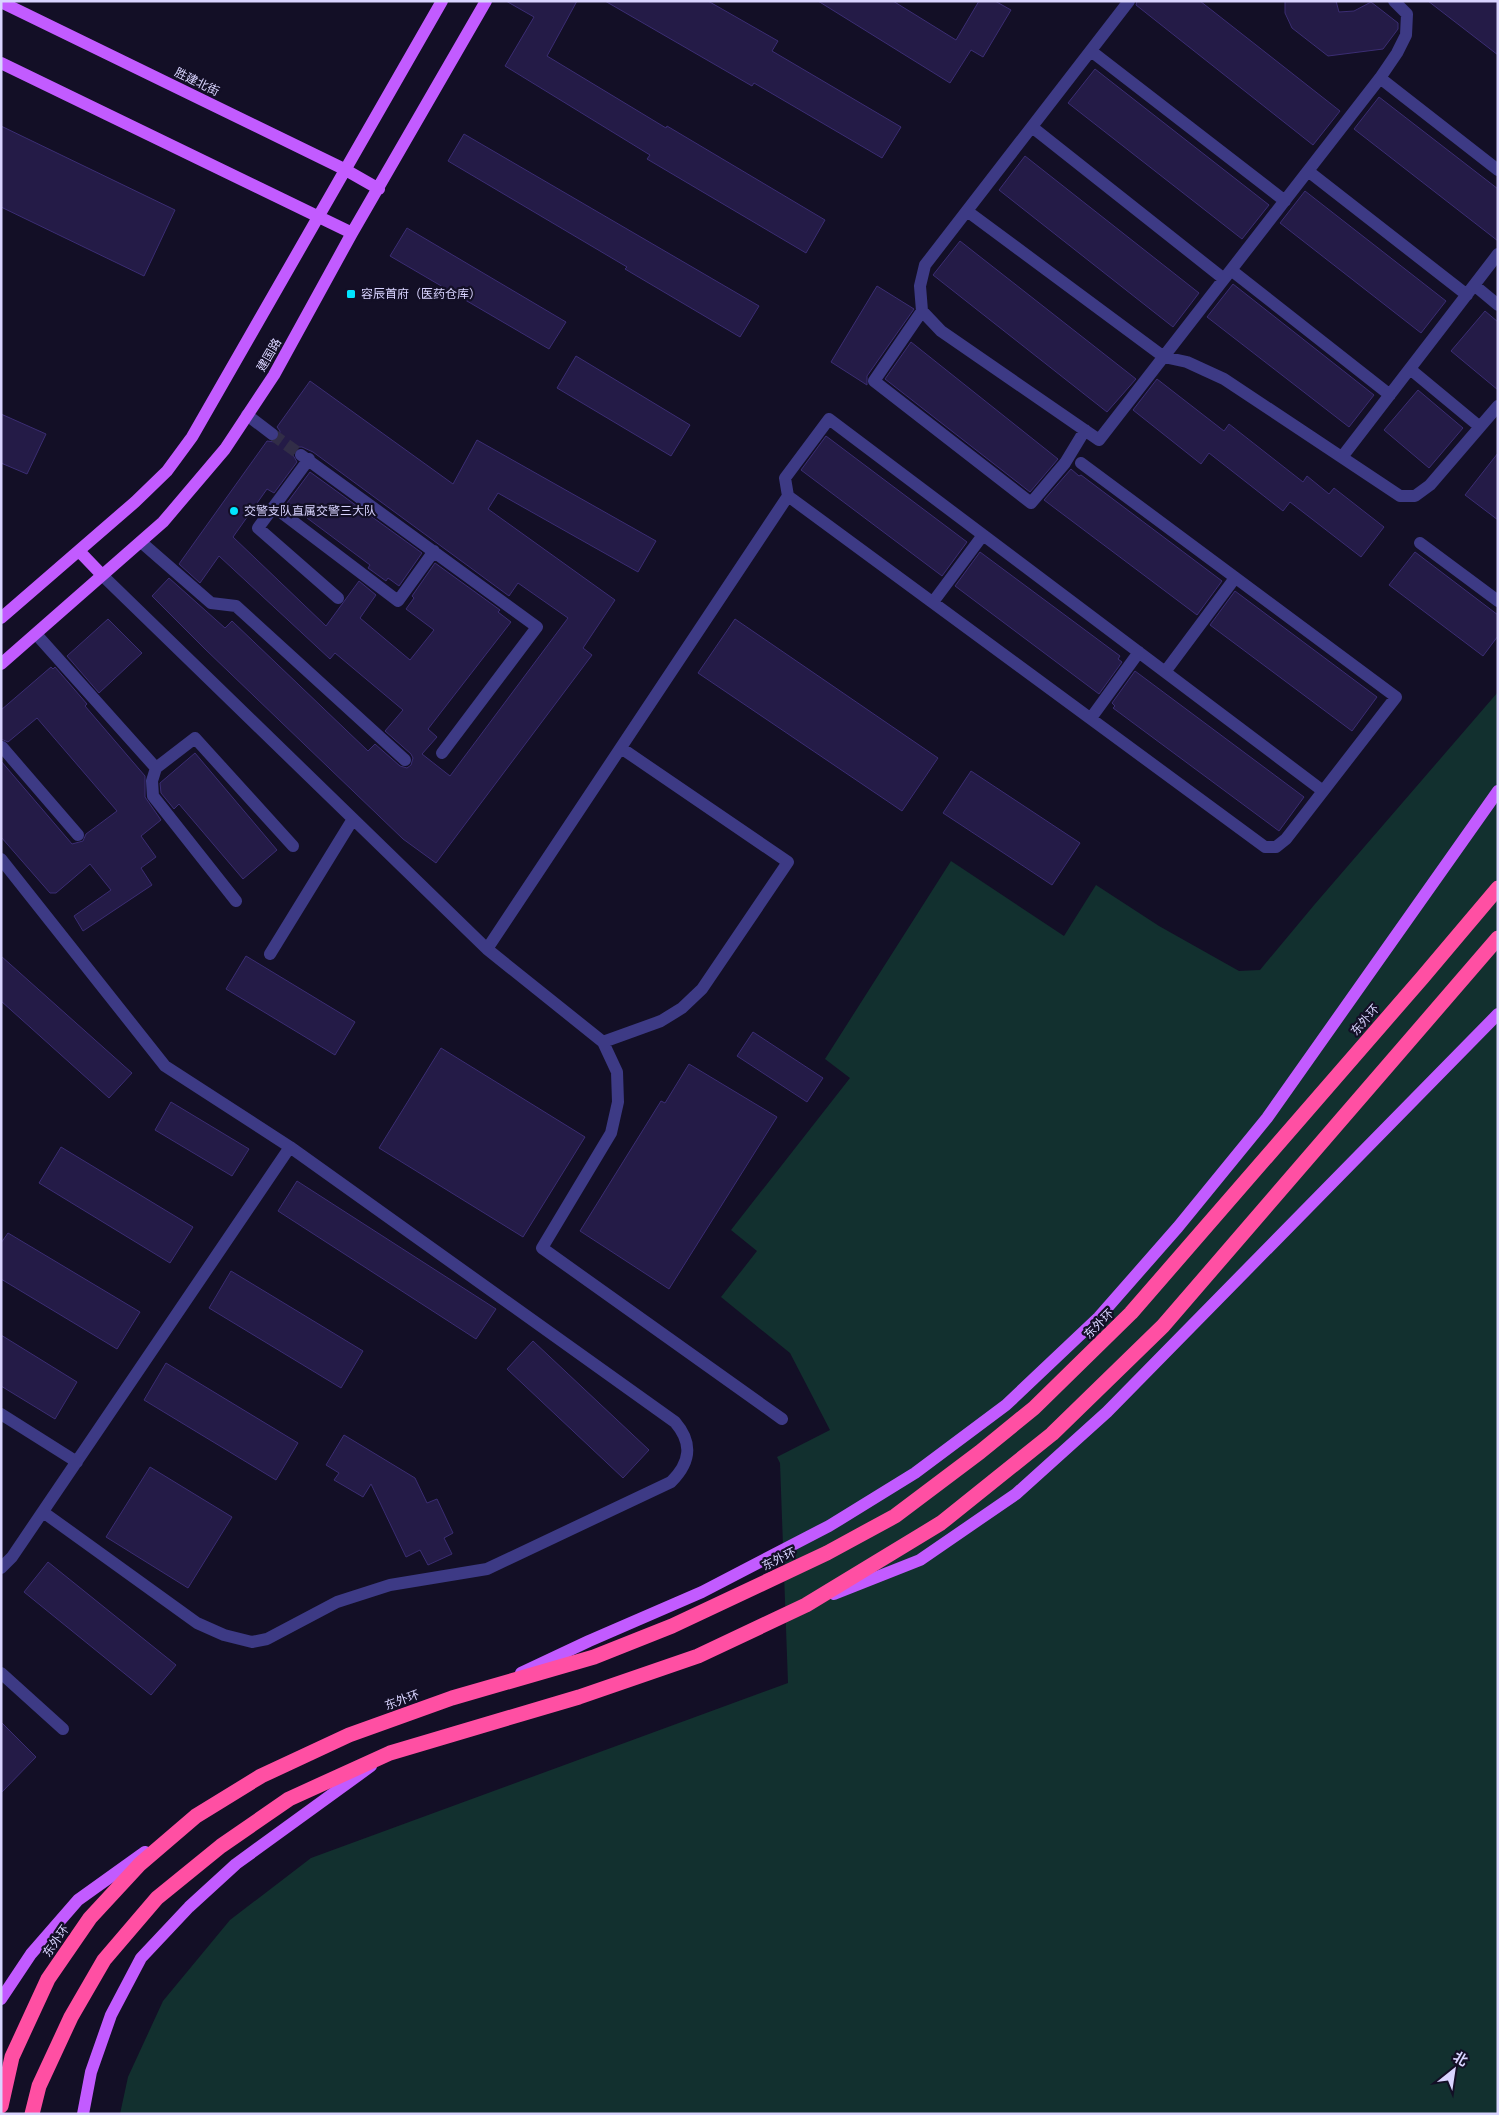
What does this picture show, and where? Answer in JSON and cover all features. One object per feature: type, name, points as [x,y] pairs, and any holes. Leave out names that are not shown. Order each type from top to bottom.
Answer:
[{"type":"highway","name":"东外环","points":[[1,2106],[12,2057],[48,1979],[90,1918],[140,1864],[196,1816],[261,1776],[348,1735],[452,1698],[594,1657],[672,1626],[744,1593],[827,1553],[895,1516],[980,1452],[1034,1408],[1131,1313],[1498,888]]},
{"type":"highway","points":[[32,2114],[43,2077],[71,2017],[104,1960],[157,1898],[221,1846],[289,1799],[390,1753],[579,1697],[689,1659],[806,1605],[941,1524],[1052,1434],[1163,1326],[1498,938]]},
{"type":"main road","name":"建国路","points":[[1,618],[135,502],[172,464],[192,437],[442,1]]},
{"type":"main road","name":"建国路","points":[[1,664],[163,522],[225,449],[274,375],[352,233],[486,1]]},
{"type":"main road","name":"胜建北街","points":[[1,2],[344,169],[379,189]]},
{"type":"main road","points":[[1,63],[352,233]]},
{"type":"main road","points":[[79,551],[102,575]]},
{"type":"main road","points":[[490,1687],[702,1592],[829,1526],[915,1473],[1006,1406],[1098,1317],[1178,1227],[1267,1118],[1498,791]]},
{"type":"main road","points":[[806,1605],[920,1560],[1016,1494],[1107,1412],[1498,1014]]},
{"type":"main road","points":[[83,2114],[91,2072],[111,2015],[141,1958],[189,1907],[236,1864],[390,1753]]},
{"type":"main road","points":[[1,1999],[31,1954],[78,1900],[196,1816]]},
{"type":"street","points":[[1129,1],[925,265],[920,286],[922,311],[941,332],[1099,440],[1380,78],[1397,53],[1406,35],[1407,14],[1394,1]]},
{"type":"street","points":[[1091,51],[1285,201]]},
{"type":"street","points":[[1380,78],[1498,170]]},
{"type":"street","points":[[1032,128],[1390,395]]},
{"type":"street","points":[[1308,171],[1470,290],[1498,305]]},
{"type":"street","points":[[967,211],[1164,357],[1187,362],[1224,379],[1400,496],[1415,496],[1430,486],[1498,406]]},
{"type":"street","points":[[1342,457],[1498,254]]},
{"type":"street","points":[[922,311],[874,381],[1031,503],[1064,463],[1085,430]]},
{"type":"street","points":[[1410,369],[1480,427]]},
{"type":"street","points":[[247,415],[272,434]]},
{"type":"street","points":[[487,949],[788,496],[785,478],[829,419],[1324,791]]},
{"type":"street","points":[[338,598],[258,528],[274,507],[305,457],[537,627],[442,753]]},
{"type":"street","points":[[788,496],[1265,846],[1276,847],[1286,839],[1396,697],[1081,463]]},
{"type":"street","points":[[274,507],[398,601],[434,551]]},
{"type":"street","points":[[933,602],[983,535]]},
{"type":"street","points":[[141,542],[211,603],[236,606],[405,760]]},
{"type":"street","points":[[1420,543],[1498,600]]},
{"type":"street","points":[[102,575],[487,949],[603,1042],[617,1072],[618,1102],[611,1133],[542,1248],[782,1418]]},
{"type":"street","points":[[1165,672],[1235,578]]},
{"type":"street","points":[[36,634],[156,768]]},
{"type":"street","points":[[1091,718],[1140,652]]},
{"type":"street","points":[[236,901],[153,796],[152,782],[156,768],[195,738],[293,846]]},
{"type":"street","points":[[2,748],[78,835]]},
{"type":"street","points":[[603,1042],[661,1022],[682,1008],[702,989],[788,862],[621,748]]},
{"type":"street","points":[[270,954],[353,819]]},
{"type":"street","points":[[1,859],[165,1066],[290,1147],[675,1422],[682,1430],[688,1443],[684,1467],[671,1482],[487,1569],[390,1585],[337,1602],[267,1639],[252,1642],[224,1635],[197,1623],[43,1512]]},
{"type":"street","points":[[1,1568],[12,1558],[290,1147]]},
{"type":"street","points":[[1,1414],[77,1462]]},
{"type":"street","points":[[1,1673],[63,1729]]},
{"type":"green space","points":[[1498,692],[1498,2114],[120,2114],[128,2077],[163,2001],[230,1920],[311,1858],[788,1683],[780,1463],[777,1457],[830,1430],[790,1353],[721,1297],[757,1251],[731,1230],[850,1078],[825,1059],[951,861],[1064,936],[1096,885],[1159,926],[1239,971],[1260,970]]},
{"type":"building","points":[[506,1],[577,1],[547,56],[666,128],[667,126],[825,220],[806,253],[647,159],[650,155],[505,66],[534,17]]},
{"type":"building","points":[[605,1],[708,1],[778,41],[772,51],[901,127],[882,158],[754,83],[752,86]]},
{"type":"building","points":[[818,1],[893,1],[956,40],[979,1],[995,1],[1011,10],[983,57],[971,50],[950,83]]},
{"type":"building","points":[[1137,1],[1200,1],[1340,111],[1313,145],[1136,5]]},
{"type":"building","points":[[1285,1],[1336,1],[1339,12],[1354,11],[1371,2],[1398,23],[1398,29],[1383,49],[1328,56],[1292,28],[1285,13]]},
{"type":"building","points":[[1428,1],[1498,1],[1498,55]]},
{"type":"building","points":[[1095,69],[1269,205],[1242,239],[1068,103]]},
{"type":"building","points":[[1379,97],[1498,189],[1498,241],[1354,129]]},
{"type":"building","points":[[1,126],[175,210],[144,276],[1,207]]},
{"type":"building","points":[[464,134],[759,306],[740,337],[625,269],[627,267],[448,161]]},
{"type":"building","points":[[1025,156],[1199,293],[1173,327],[999,190]]},
{"type":"building","points":[[1305,191],[1446,301],[1421,333],[1280,223]]},
{"type":"building","points":[[407,228],[566,322],[549,349],[390,256]]},
{"type":"building","points":[[960,241],[1136,379],[1107,412],[933,275]]},
{"type":"building","points":[[1233,284],[1374,395],[1349,427],[1207,317]]},
{"type":"building","points":[[877,286],[914,309],[867,376],[867,385],[831,362]]},
{"type":"building","points":[[1485,311],[1498,322],[1498,390],[1451,351]]},
{"type":"building","points":[[911,342],[1058,459],[1030,492],[885,379]]},
{"type":"building","points":[[576,356],[690,425],[671,456],[557,388]]},
{"type":"building","points":[[1157,379],[1224,431],[1229,424],[1303,482],[1307,476],[1329,494],[1334,488],[1384,527],[1361,557],[1290,502],[1283,511],[1209,453],[1201,464],[1133,410]]},
{"type":"building","points":[[310,381],[453,484],[477,440],[656,541],[638,572],[498,493],[488,509],[615,600],[583,648],[592,655],[436,863],[403,839],[152,596],[169,578],[225,628],[232,621],[368,751],[375,744],[400,766],[407,768],[411,765],[413,758],[411,754],[385,731],[403,710],[335,653],[330,659],[219,556],[200,583],[179,564],[267,441],[275,442],[279,438],[280,431],[277,427]],"holes":[[[298,447],[313,452],[509,596],[518,583],[568,618],[450,776],[422,754],[437,737],[428,729],[511,622],[498,612],[500,610],[435,563],[412,596],[414,598],[406,609],[434,630],[410,660],[360,618],[376,595],[359,581],[326,626],[233,537],[267,489],[274,493],[297,462],[293,455]]]},
{"type":"building","points":[[1418,390],[1463,428],[1429,468],[1384,430]]},
{"type":"building","points":[[1,414],[46,434],[27,474],[1,463]]},
{"type":"building","points":[[826,436],[967,542],[942,576],[801,470]]},
{"type":"building","points":[[1498,453],[1498,520],[1465,495]]},
{"type":"building","points":[[1071,469],[1222,581],[1197,615],[1044,500]]},
{"type":"building","points":[[310,472],[422,553],[399,586],[388,578],[386,581],[368,568],[370,565],[287,503]]},
{"type":"building","points":[[980,552],[1120,656],[1118,659],[1122,662],[1099,694],[955,586]]},
{"type":"building","points":[[1415,552],[1498,615],[1498,636],[1483,656],[1389,585]]},
{"type":"building","points":[[1235,591],[1377,697],[1352,731],[1210,625]]},
{"type":"building","points":[[108,619],[142,653],[99,693],[67,656]]},
{"type":"building","points":[[735,619],[938,758],[902,811],[698,673]]},
{"type":"building","points":[[51,667],[53,669],[55,667],[87,704],[85,706],[145,776],[145,797],[161,820],[141,836],[156,857],[141,868],[152,885],[83,931],[74,916],[111,890],[90,864],[56,893],[50,893],[1,837],[1,761],[72,844],[83,841],[86,834],[117,811],[37,718],[8,742],[1,739],[1,710]]},
{"type":"building","points":[[1135,671],[1304,797],[1279,831],[1113,708],[1115,706],[1112,703]]},
{"type":"building","points":[[195,753],[277,850],[243,879],[179,804],[174,809],[161,793],[160,783]]},
{"type":"building","points":[[971,771],[1080,843],[1052,885],[943,813]]},
{"type":"building","points":[[1,956],[132,1073],[109,1098],[1,1001]]},
{"type":"building","points":[[246,956],[355,1022],[335,1055],[226,989]]},
{"type":"building","points":[[753,1032],[823,1078],[807,1102],[737,1056]]},
{"type":"building","points":[[441,1048],[585,1137],[523,1237],[379,1148]]},
{"type":"building","points":[[689,1064],[777,1117],[669,1289],[580,1231],[661,1101],[665,1103]]},
{"type":"building","points":[[171,1102],[249,1149],[232,1176],[155,1130]]},
{"type":"building","points":[[61,1147],[193,1227],[170,1263],[39,1183]]},
{"type":"building","points":[[297,1181],[496,1309],[476,1339],[278,1211]]},
{"type":"building","points":[[8,1233],[140,1312],[117,1349],[1,1279],[1,1243]]},
{"type":"building","points":[[231,1271],[363,1351],[341,1388],[209,1308]]},
{"type":"building","points":[[1,1335],[77,1382],[55,1419],[1,1386]]},
{"type":"building","points":[[533,1341],[649,1450],[623,1478],[507,1369]]},
{"type":"building","points":[[166,1363],[298,1443],[276,1480],[144,1400]]},
{"type":"building","points":[[344,1435],[415,1478],[427,1503],[437,1499],[453,1533],[444,1538],[452,1554],[428,1565],[420,1550],[406,1557],[371,1484],[363,1497],[334,1480],[339,1473],[326,1465]]},
{"type":"building","points":[[150,1467],[232,1517],[188,1588],[106,1537]]},
{"type":"building","points":[[48,1562],[176,1665],[151,1695],[24,1592]]},
{"type":"building","points":[[1,1722],[36,1757],[1,1793]]},
{"type":"tunnel","points":[[272,434],[301,455]]},
{"type":"place","name":"容辰首府（医药仓库）","points":[[351,294]]},
{"type":"place","name":"交警支队直属交警三大队","points":[[234,511]]}]
